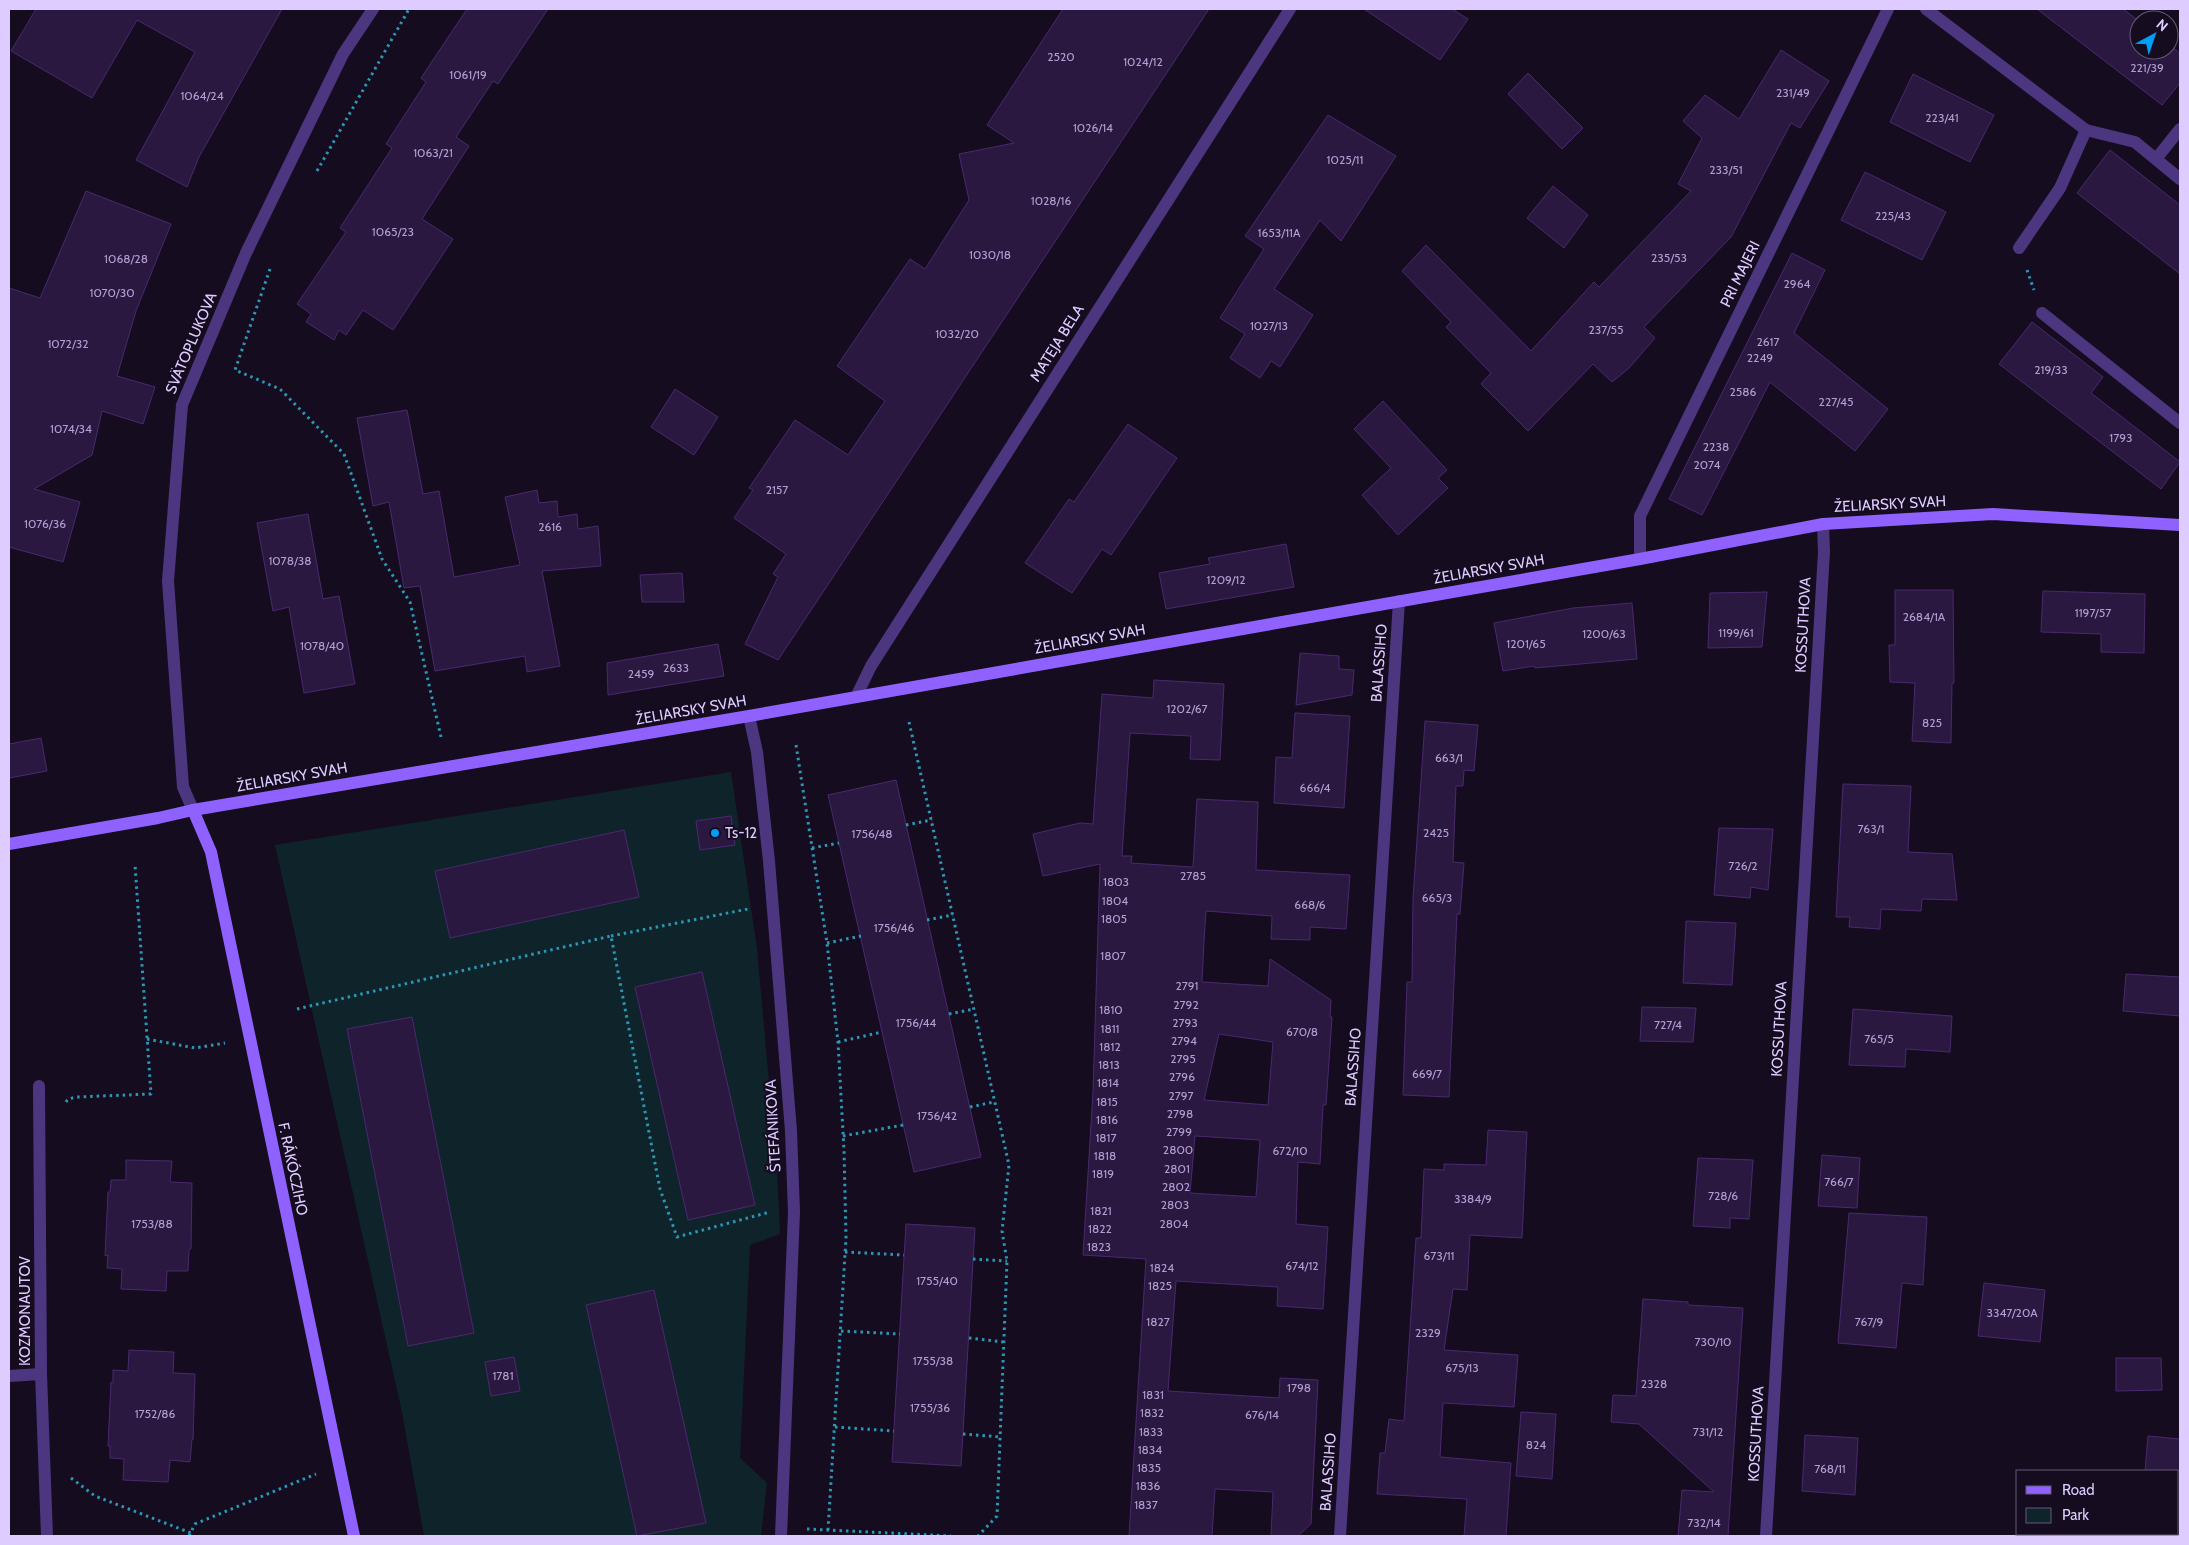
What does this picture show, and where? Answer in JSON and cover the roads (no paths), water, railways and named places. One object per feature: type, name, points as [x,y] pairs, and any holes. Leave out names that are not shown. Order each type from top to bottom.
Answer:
[{"type":"street","name":"SVÄTOPLUKOVA","points":[[193,810],[183,787],[168,581],[182,405],[246,253],[343,54],[373,9]]},
{"type":"street","name":"MATEJA BELA","points":[[856,697],[871,666],[1290,9]]},
{"type":"street","name":"PRI MAJERI","points":[[1640,559],[1640,516],[1888,9]]},
{"type":"street","points":[[1926,9],[2086,130],[2135,142],[2180,179]]},
{"type":"street","points":[[2156,159],[2180,129]]},
{"type":"street","points":[[2019,248],[2060,188],[2086,130]]},
{"type":"street","points":[[2042,313],[2180,423]]},
{"type":"street","name":"ŽELIARSKY SVAH","points":[[9,844],[158,818],[193,810],[749,716],[1640,559],[1823,524],[1993,514],[2180,525]]},
{"type":"street","name":"KOSSUTHOVA","points":[[1766,1536],[1824,552],[1823,524]]},
{"type":"street","name":"BALASSIHO","points":[[1340,1536],[1399,601]]},
{"type":"street","name":"ŠTEFÁNIKOVA","points":[[749,716],[756,752],[769,861],[791,1132],[794,1212],[781,1532]]},
{"type":"street","name":"F. RÁKÓCZIHO","points":[[193,810],[211,852],[354,1536]]},
{"type":"street","name":"KOZMONAUTOV","points":[[39,1086],[42,1374],[47,1536]]},
{"type":"street","points":[[9,1376],[42,1374]]},
{"type":"place","name":"Ts-12","points":[[715,833]]}]
